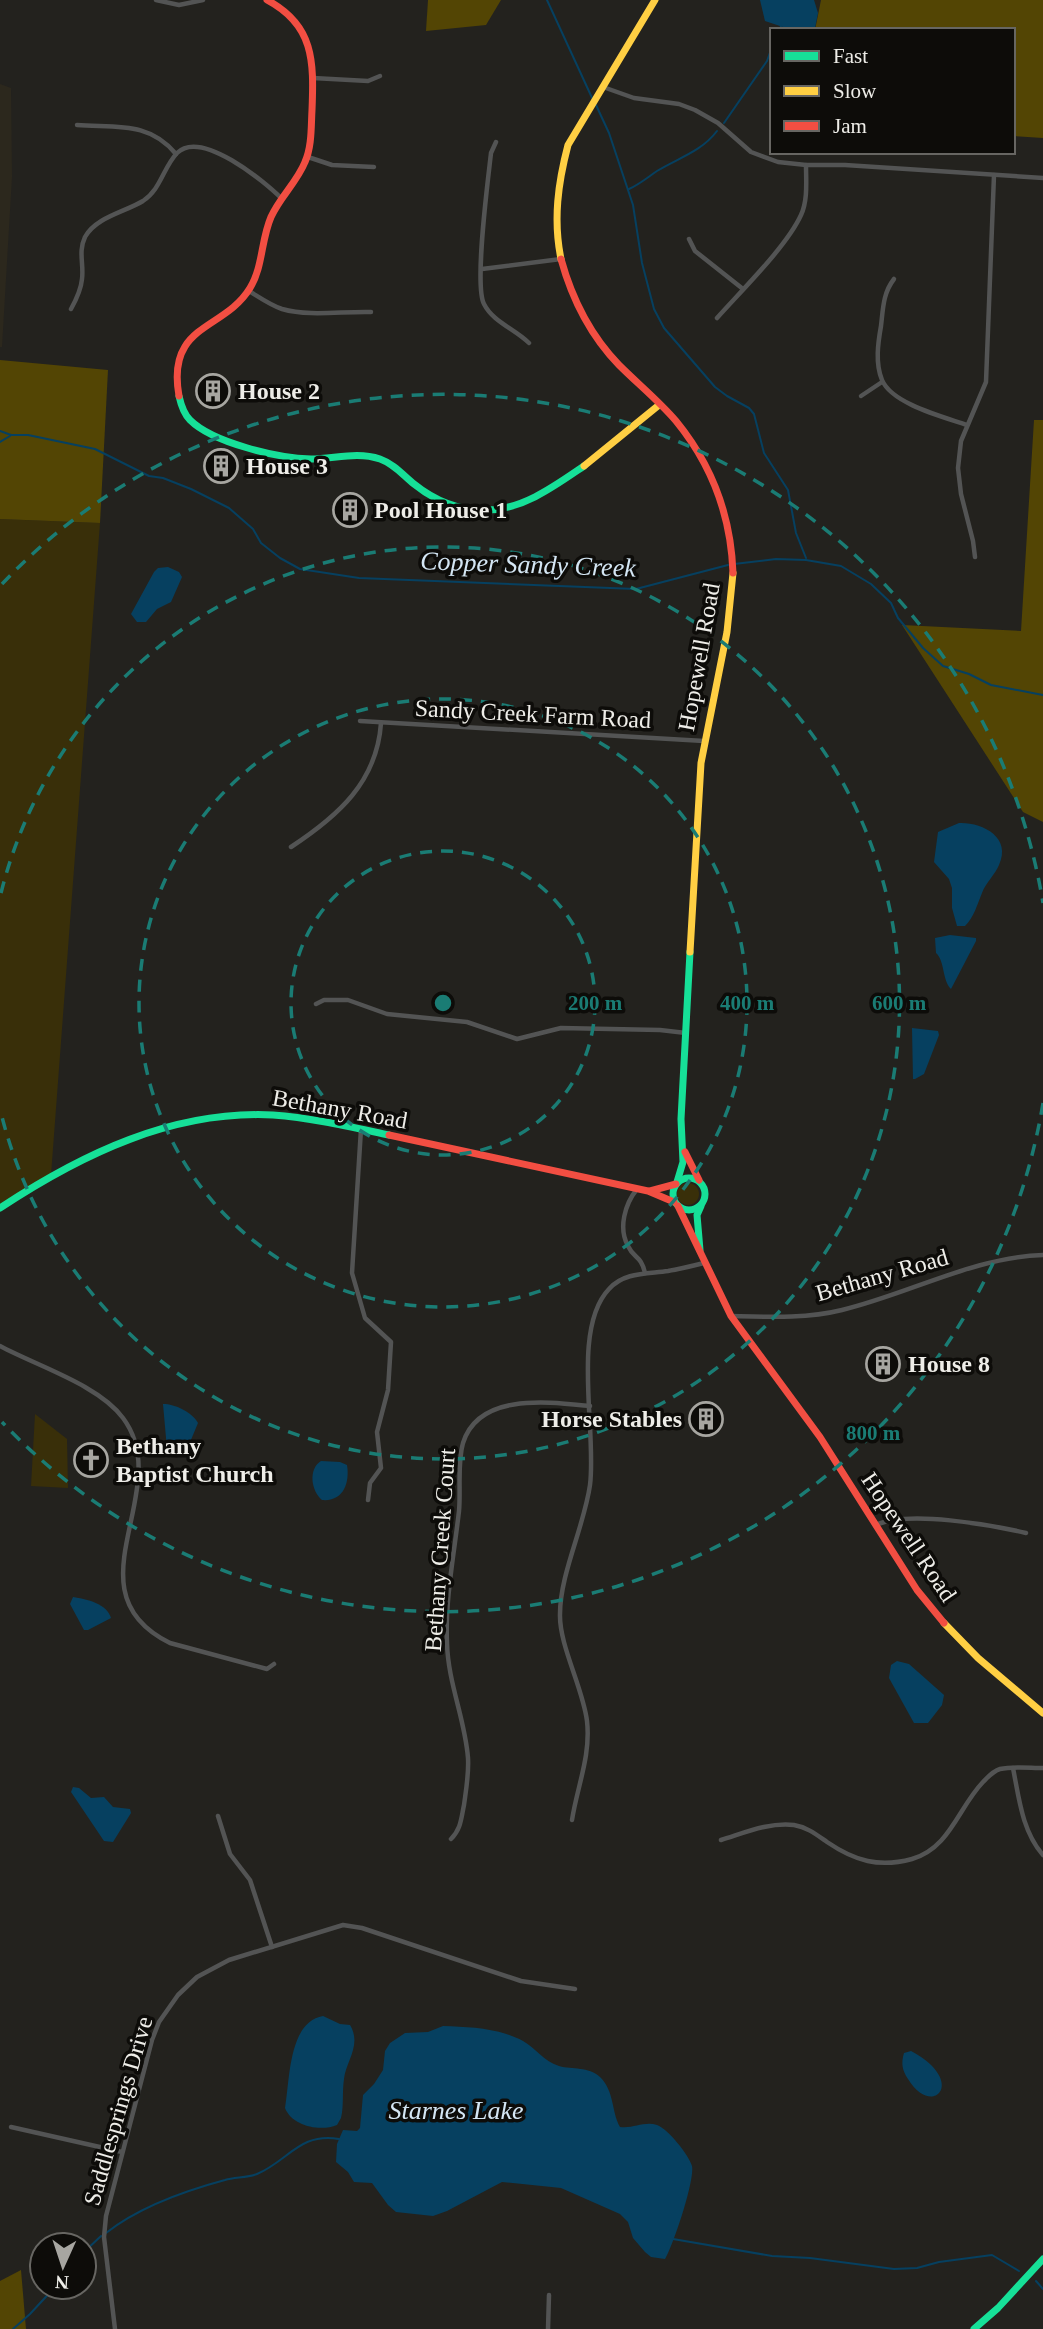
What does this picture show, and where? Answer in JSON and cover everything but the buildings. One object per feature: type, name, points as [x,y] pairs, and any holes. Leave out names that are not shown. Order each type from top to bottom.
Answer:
[{"type":"street","points":[[156,0],[179,5],[203,0]]},
{"type":"street","name":"Hopewell Road","points":[[655,0],[574,132],[563,164],[556,211],[561,259],[570,292],[589,328],[610,355],[684,432],[708,469],[723,506],[731,544],[731,607],[704,741],[698,794],[681,1119],[683,1147],[681,1175],[676,1183]]},
{"type":"street","points":[[271,1],[290,16],[304,34],[312,56],[311,141],[308,157],[272,215],[259,263],[248,290],[236,303],[195,331],[184,347],[177,388],[181,404],[190,421],[206,432],[279,455],[309,459],[358,455],[378,458],[394,466],[430,495],[457,506],[486,511],[514,507],[539,496],[659,405]]},
{"type":"street","points":[[313,78],[368,81],[380,76]]},
{"type":"street","points":[[603,87],[634,97],[679,104],[695,110],[718,123],[751,152],[763,158],[806,165],[845,165],[1043,178]]},
{"type":"street","points":[[77,125],[149,132],[161,139],[176,155]]},
{"type":"street","points":[[496,142],[491,153],[481,291],[485,306],[491,314],[529,343]]},
{"type":"street","points":[[71,309],[82,279],[81,251],[87,234],[103,221],[151,195],[176,155],[183,149],[192,147],[219,152],[282,199]]},
{"type":"street","points":[[308,157],[332,165],[374,167]]},
{"type":"street","points":[[717,318],[786,238],[802,214],[806,193],[806,165]]},
{"type":"street","points":[[975,557],[958,468],[961,441],[986,382],[994,175]]},
{"type":"street","points":[[689,239],[695,251],[743,289]]},
{"type":"street","points":[[481,269],[561,259]]},
{"type":"street","points":[[894,279],[884,300],[877,350],[882,382],[898,397],[919,408],[967,425]]},
{"type":"street","points":[[248,290],[280,309],[289,311],[371,312]]},
{"type":"street","points":[[861,396],[882,382]]},
{"type":"street","name":"Sandy Creek Farm Road","points":[[360,722],[704,741]]},
{"type":"street","points":[[291,847],[335,816],[362,782],[376,753],[381,723]]},
{"type":"street","points":[[316,1003],[324,1000],[348,1000],[387,1014],[467,1022],[517,1038],[561,1028],[686,1033]]},
{"type":"street","name":"Bethany Road","points":[[0,1208],[42,1181],[113,1146],[184,1122],[220,1116],[260,1115],[303,1118],[361,1129],[648,1191],[676,1204]]},
{"type":"street","points":[[361,1129],[352,1273],[365,1318],[391,1342],[388,1390],[377,1432],[381,1468],[370,1483],[368,1500]]},
{"type":"street","name":"Hopewell Road","points":[[683,1147],[701,1183]]},
{"type":"street","points":[[692,1178],[701,1183],[705,1193],[698,1207],[688,1210],[676,1204],[672,1192],[676,1183],[692,1178]]},
{"type":"street","name":"Bethany Road","points":[[648,1191],[676,1183]]},
{"type":"street","points":[[637,1189],[623,1219],[626,1243],[642,1260],[645,1273]]},
{"type":"street","name":"Hopewell Road","points":[[702,1203],[697,1214],[703,1259]]},
{"type":"street","name":"Hopewell Road","points":[[676,1204],[685,1217],[731,1316],[820,1437],[917,1590],[955,1635],[1043,1713]]},
{"type":"street","name":"Bethany Road","points":[[731,1316],[791,1317],[827,1314],[1002,1261],[1043,1255]]},
{"type":"street","points":[[572,1820],[585,1767],[587,1719],[560,1616],[570,1561],[582,1526],[590,1483],[589,1337],[598,1307],[605,1293],[615,1283],[629,1276],[668,1271],[703,1259]]},
{"type":"street","points":[[0,1346],[104,1398],[119,1413],[131,1431],[138,1458],[138,1478],[122,1578],[128,1603],[140,1621],[158,1637],[170,1643],[267,1669],[274,1664]]},
{"type":"street","name":"Bethany Creek Court","points":[[451,1839],[459,1831],[468,1773],[466,1743],[450,1675],[447,1645],[447,1614],[460,1506],[463,1444],[470,1430],[481,1418],[501,1407],[542,1404],[590,1406]]},
{"type":"street","points":[[876,1525],[889,1521],[961,1521],[1027,1533]]},
{"type":"street","points":[[1013,1768],[1026,1826],[1030,1837],[1043,1854]]},
{"type":"street","points":[[721,1840],[768,1826],[793,1825],[811,1831],[844,1854],[860,1861],[881,1864],[910,1860],[927,1853],[942,1841],[972,1794],[992,1773],[1001,1769],[1043,1768]]},
{"type":"street","points":[[218,1816],[230,1854],[250,1880],[272,1947]]},
{"type":"street","name":"Saddlesprings Drive","points":[[115,2329],[104,2227],[122,2152],[152,2040],[169,2005],[209,1969],[229,1960],[334,1927],[353,1926],[521,1981],[575,1989]]},
{"type":"street","points":[[11,2127],[122,2152]]},
{"type":"street","points":[[974,2329],[998,2308],[1043,2259]]},
{"type":"street","points":[[548,2329],[549,2295]]},
{"type":"shaded area","points":[[428,0],[501,0],[486,25],[426,31]]},
{"type":"shaded area","points":[[821,0],[1043,0],[1043,138],[1015,136],[1015,28],[815,28]]},
{"type":"shaded area","points":[[0,84],[11,88],[12,177],[2,347],[0,347]]},
{"type":"shaded area","points":[[0,360],[108,370],[100,523],[0,519]]},
{"type":"shaded area","points":[[1034,420],[1043,420],[1043,822],[1023,812],[902,625],[1021,631]]},
{"type":"shaded area","points":[[0,519],[100,523],[51,1175],[0,1209]]},
{"type":"shaded area","points":[[688,1183],[696,1186],[699,1194],[696,1202],[688,1205],[680,1202],[677,1194],[680,1186]]},
{"type":"shaded area","points":[[35,1414],[67,1439],[68,1488],[31,1486]]},
{"type":"shaded area","points":[[21,2270],[26,2329],[0,2329],[0,2281]]},
{"type":"water","points":[[760,0],[814,0],[818,13],[815,28],[786,28],[765,21]]},
{"type":"water","points":[[168,567],[179,572],[182,577],[171,602],[157,609],[146,622],[137,622],[131,614],[154,572],[158,568]]},
{"type":"water","points":[[959,823],[977,825],[993,833],[1001,846],[1002,855],[965,926],[957,926],[949,879],[934,862],[938,832]]},
{"type":"water","points":[[950,935],[976,938],[951,989],[936,953],[935,938]]},
{"type":"water","points":[[912,1028],[938,1031],[939,1035],[924,1074],[915,1079],[913,1079]]},
{"type":"water","points":[[163,1404],[183,1409],[198,1423],[188,1447],[179,1451],[167,1449]]},
{"type":"water","points":[[321,1461],[347,1465],[344,1490],[329,1500],[322,1500],[313,1486],[314,1469]]},
{"type":"water","points":[[73,1597],[101,1606],[111,1618],[84,1630],[70,1604]]},
{"type":"water","points":[[897,1661],[909,1664],[944,1695],[942,1705],[928,1723],[914,1723],[889,1678],[891,1665]]},
{"type":"water","points":[[73,1787],[79,1788],[91,1798],[104,1797],[113,1807],[130,1809],[131,1813],[113,1842],[104,1841],[71,1792]]},
{"type":"water","points":[[323,2016],[340,2024],[350,2025],[354,2046],[345,2072],[341,2118],[337,2125],[323,2128],[300,2123],[285,2108],[297,2041],[303,2029]]},
{"type":"water","name":"Starnes Lake","points":[[443,2026],[504,2033],[523,2041],[553,2064],[595,2074],[605,2083],[611,2095],[620,2127],[652,2124],[662,2127],[672,2137],[690,2161],[692,2173],[683,2213],[665,2259],[651,2257],[645,2252],[633,2238],[628,2222],[620,2214],[561,2188],[502,2182],[433,2216],[396,2212],[372,2183],[354,2182],[348,2172],[336,2162],[337,2144],[343,2130],[357,2131],[360,2128],[363,2095],[383,2070],[385,2051],[390,2043],[405,2033],[428,2032]]},
{"type":"water","points":[[911,2051],[929,2063],[938,2074],[942,2084],[940,2092],[935,2096],[927,2096],[917,2091],[906,2076],[903,2057],[904,2053]]},
{"type":"waterway","points":[[547,0],[593,100]]},
{"type":"waterway","points":[[724,123],[770,53]]},
{"type":"waterway","points":[[596,105],[609,133],[633,205],[642,263],[654,309],[664,328],[715,387],[754,414],[764,453],[788,490],[796,533],[806,558]]},
{"type":"waterway","points":[[629,189],[697,149],[717,131]]},
{"type":"waterway","name":"Copper Sandy Creek","points":[[0,431],[95,449],[149,476],[163,478],[191,489],[229,508],[253,529],[261,543],[300,569],[359,578],[636,589],[728,565]]},
{"type":"waterway","points":[[0,442],[10,436]]},
{"type":"waterway","name":"Copper Sandy Creek","points":[[734,564],[776,559],[806,560],[841,566],[871,584],[891,603],[898,618],[923,648],[943,666],[969,674],[991,685],[1043,695]]},
{"type":"waterway","points":[[106,2233],[133,2215],[178,2195],[225,2180],[257,2174],[304,2144],[326,2138],[339,2139]]},
{"type":"waterway","points":[[98,2239],[101,2236]]},
{"type":"waterway","points":[[673,2239],[772,2256],[894,2269],[917,2268],[939,2262],[992,2255],[1019,2271]]},
{"type":"waterway","points":[[1036,2281],[1043,2289]]},
{"type":"waterway","points":[[13,2329],[42,2301]]},
{"type":"traffic: fast","points":[[179,396],[190,420],[214,436],[247,448],[297,458],[320,459],[354,455],[380,459],[431,495],[468,509],[501,509],[527,501],[584,466]]},
{"type":"traffic: fast","points":[[677,1182],[683,1162],[681,1119],[690,952]]},
{"type":"traffic: fast","points":[[0,1208],[63,1170],[130,1139],[200,1120],[236,1115],[273,1115],[389,1135]]},
{"type":"traffic: fast","points":[[689,1178],[701,1182],[705,1194],[701,1206],[689,1210],[677,1206],[673,1194],[677,1182],[689,1178]]},
{"type":"traffic: fast","points":[[700,1250],[697,1215],[701,1206]]},
{"type":"traffic: fast","points":[[974,2329],[998,2308],[1043,2259]]},
{"type":"traffic: slow","points":[[561,259],[557,230],[558,202],[568,145],[655,0]]},
{"type":"traffic: slow","points":[[584,466],[659,405]]},
{"type":"traffic: slow","points":[[690,952],[701,763],[727,632],[733,573]]},
{"type":"traffic: slow","points":[[944,1623],[978,1658],[1043,1713]]},
{"type":"traffic: jam","points":[[179,396],[177,372],[181,354],[189,341],[239,302],[250,288],[271,217],[302,169],[309,150],[312,76],[308,46],[294,21],[267,0]]},
{"type":"traffic: jam","points":[[561,259],[576,302],[599,341],[619,365],[676,421],[700,455],[724,512],[733,573]]},
{"type":"traffic: jam","points":[[389,1135],[648,1191],[674,1202]]},
{"type":"traffic: jam","points":[[685,1152],[699,1180]]},
{"type":"traffic: jam","points":[[650,1191],[676,1184]]},
{"type":"traffic: jam","points":[[678,1206],[731,1316],[820,1437],[917,1590],[944,1623]]},
{"type":"place","name":"House 2","points":[[213,391]]},
{"type":"place","name":"House 3","points":[[221,466]]},
{"type":"place","name":"Pool House 1","points":[[350,510]]},
{"type":"place","name":"House 8","points":[[883,1364]]},
{"type":"place","name":"Horse Stables","points":[[706,1419]]},
{"type":"place","name":"Bethany Baptist Church","points":[[91,1460]]}]
